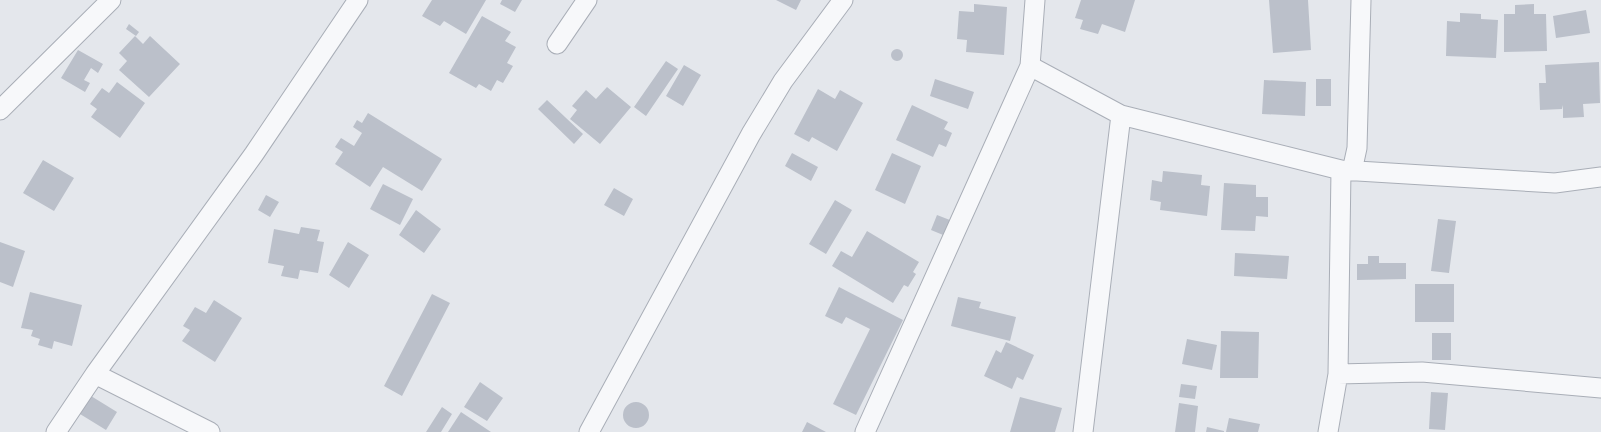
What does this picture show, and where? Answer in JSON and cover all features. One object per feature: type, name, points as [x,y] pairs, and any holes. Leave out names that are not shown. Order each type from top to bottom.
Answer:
[{"type":"street","points":[[0,110],[111,0]]},
{"type":"street","points":[[56,432],[95,374],[254,154],[358,0]]},
{"type":"street","points":[[557,44],[588,0]]},
{"type":"street","points":[[589,432],[783,81],[843,0]]},
{"type":"street","points":[[866,432],[1030,66],[1035,0]]},
{"type":"street","points":[[1328,432],[1338,374],[1347,170],[1357,148],[1361,0]]},
{"type":"street","points":[[1030,66],[1121,115],[1347,170],[1555,183],[1601,177]]},
{"type":"street","points":[[1082,432],[1121,115]]},
{"type":"street","points":[[1338,374],[1422,372],[1601,388]]},
{"type":"street","points":[[95,374],[210,432]]},
{"type":"building","points":[[432,0],[486,0],[466,34],[444,21],[440,26],[422,16]]},
{"type":"building","points":[[502,0],[522,0],[515,12],[500,4]]},
{"type":"building","points":[[776,0],[801,0],[796,10]]},
{"type":"building","points":[[1081,0],[1135,0],[1125,32],[1102,24],[1098,34],[1080,29],[1083,20],[1075,18]]},
{"type":"building","points":[[1269,0],[1308,0],[1311,50],[1273,53]]},
{"type":"building","points":[[974,4],[1007,7],[1004,55],[966,52],[967,40],[957,39],[959,11],[974,12]]},
{"type":"building","points":[[1534,4],[1534,14],[1546,14],[1547,51],[1504,52],[1504,14],[1515,14],[1515,5]]},
{"type":"building","points":[[1586,10],[1590,33],[1556,38],[1553,16]]},
{"type":"building","points":[[1460,13],[1481,14],[1481,19],[1498,20],[1496,58],[1446,56],[1447,21],[1460,22]]},
{"type":"building","points":[[482,16],[511,32],[505,41],[516,47],[507,63],[513,66],[503,83],[497,80],[491,91],[479,84],[476,88],[449,73]]},
{"type":"building","points":[[129,24],[139,32],[136,36],[126,29]]},
{"type":"building","points":[[135,36],[143,44],[150,36],[180,64],[149,97],[119,70],[127,61],[119,53]]},
{"type":"building","points":[[897,49],[903,55],[897,61],[891,55]]},
{"type":"building","points":[[78,50],[103,64],[98,73],[91,68],[84,80],[90,83],[85,92],[61,78]]},
{"type":"building","points":[[666,61],[678,69],[646,116],[634,107]]},
{"type":"building","points":[[1599,62],[1600,103],[1583,104],[1584,117],[1563,118],[1563,105],[1562,109],[1540,110],[1539,83],[1546,83],[1545,65]]},
{"type":"building","points":[[684,65],[701,75],[683,106],[666,96]]},
{"type":"building","points":[[935,79],[974,92],[968,109],[930,96]]},
{"type":"building","points":[[1316,79],[1331,79],[1331,106],[1316,106]]},
{"type":"building","points":[[1264,80],[1306,82],[1305,116],[1262,114]]},
{"type":"building","points":[[117,82],[145,103],[120,138],[91,117],[97,109],[90,104],[102,88],[109,93]]},
{"type":"building","points":[[607,87],[631,107],[600,144],[570,119],[577,110],[572,106],[586,90],[596,99]]},
{"type":"building","points":[[818,89],[835,99],[840,90],[863,103],[837,151],[812,137],[809,142],[794,134]]},
{"type":"building","points":[[547,100],[583,134],[574,144],[538,109]]},
{"type":"building","points":[[912,105],[948,122],[944,129],[952,133],[946,147],[939,144],[933,157],[896,140]]},
{"type":"building","points":[[368,113],[442,159],[422,191],[383,167],[370,187],[335,164],[343,152],[335,147],[341,138],[354,146],[362,133],[353,127],[357,120],[362,123]]},
{"type":"building","points":[[792,153],[818,167],[811,181],[785,166]]},
{"type":"building","points":[[892,153],[921,166],[905,204],[875,190]]},
{"type":"building","points":[[43,160],[74,178],[54,211],[23,193]]},
{"type":"building","points":[[1163,171],[1202,175],[1201,185],[1210,186],[1207,216],[1160,210],[1161,202],[1150,200],[1152,180],[1162,182]]},
{"type":"building","points":[[1224,183],[1256,185],[1256,197],[1268,197],[1268,217],[1256,216],[1255,231],[1221,230]]},
{"type":"building","points":[[383,184],[413,199],[400,225],[370,209]]},
{"type":"building","points":[[614,188],[633,199],[624,216],[604,205]]},
{"type":"building","points":[[266,195],[279,202],[270,217],[258,210]]},
{"type":"building","points":[[835,200],[852,210],[826,254],[809,244]]},
{"type":"building","points":[[416,210],[441,229],[424,253],[399,235]]},
{"type":"building","points":[[937,215],[955,222],[948,237],[931,230]]},
{"type":"building","points":[[1438,219],[1456,221],[1449,273],[1431,271]]},
{"type":"building","points":[[301,227],[320,230],[317,241],[324,242],[318,273],[300,270],[298,279],[281,276],[284,266],[268,263],[274,229],[299,234]]},
{"type":"building","points":[[867,231],[919,262],[913,272],[916,274],[908,287],[904,285],[893,303],[832,266],[841,251],[852,257]]},
{"type":"building","points":[[0,242],[25,251],[13,287],[0,282]]},
{"type":"building","points":[[348,242],[369,255],[349,288],[329,275]]},
{"type":"building","points":[[1235,253],[1289,256],[1287,279],[1234,276]]},
{"type":"building","points":[[1368,256],[1379,256],[1379,263],[1406,263],[1406,279],[1357,280],[1357,264],[1368,264]]},
{"type":"building","points":[[1415,284],[1454,284],[1454,322],[1415,322]]},
{"type":"building","points":[[839,287],[903,320],[856,415],[833,404],[870,329],[846,317],[842,324],[825,316]]},
{"type":"building","points":[[30,292],[82,305],[72,346],[54,341],[52,349],[38,345],[40,339],[31,336],[33,330],[21,328]]},
{"type":"building","points":[[432,294],[450,303],[402,396],[384,386]]},
{"type":"building","points":[[958,297],[981,302],[979,308],[1016,317],[1010,341],[951,326]]},
{"type":"building","points":[[214,300],[242,318],[215,362],[182,341],[190,330],[183,326],[195,307],[206,313]]},
{"type":"building","points":[[1221,331],[1259,332],[1258,378],[1220,378]]},
{"type":"building","points":[[1432,333],[1451,333],[1451,360],[1432,360]]},
{"type":"building","points":[[1187,339],[1217,345],[1212,370],[1182,364]]},
{"type":"building","points":[[1006,342],[1034,355],[1023,380],[1017,377],[1012,389],[984,376],[996,350],[1001,353]]},
{"type":"building","points":[[480,382],[503,398],[487,421],[464,407]]},
{"type":"building","points":[[1181,384],[1197,386],[1195,399],[1179,397]]},
{"type":"building","points":[[1431,392],[1448,393],[1445,430],[1429,429]]},
{"type":"building","points":[[91,396],[117,412],[106,430],[80,414]]},
{"type":"building","points":[[1020,397],[1062,408],[1055,432],[1010,432]]},
{"type":"building","points":[[636,402],[645,406],[649,415],[645,424],[636,428],[627,424],[623,415],[627,406]]},
{"type":"building","points":[[1179,403],[1198,406],[1195,432],[1175,432]]},
{"type":"building","points":[[442,407],[452,414],[441,432],[426,432]]},
{"type":"building","points":[[461,412],[491,432],[448,432]]},
{"type":"building","points":[[1229,418],[1260,424],[1258,432],[1226,432]]},
{"type":"building","points":[[807,422],[826,432],[802,432]]},
{"type":"building","points":[[1207,427],[1224,431],[1224,432],[1206,432]]}]
